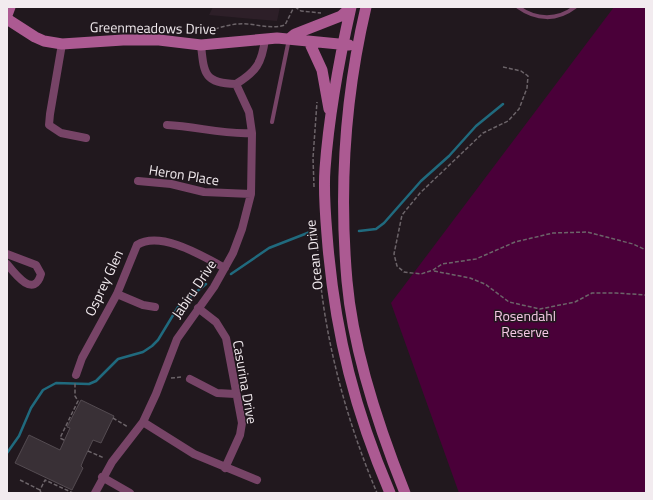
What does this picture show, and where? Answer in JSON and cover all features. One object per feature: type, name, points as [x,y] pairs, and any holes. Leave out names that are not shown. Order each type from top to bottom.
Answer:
[{"type":"main road","points":[[288,41],[296,34],[341,16],[350,7]]},
{"type":"main road","name":"Ocean Drive","points":[[350,7],[342,47],[325,169],[325,210],[336,313],[343,351],[365,433],[390,493]]},
{"type":"main road","points":[[366,7],[356,49],[348,105],[345,154],[344,228],[347,282],[356,337],[373,404],[389,452],[406,493]]},
{"type":"main road","name":"Greenmeadows Drive","points":[[8,13],[17,25],[24,31],[44,41],[62,44],[130,40],[166,41],[201,45],[241,40],[277,38],[311,46],[342,47]]},
{"type":"main road","name":"Greenmeadows Drive","points":[[288,41],[356,49]]},
{"type":"main road","points":[[311,46],[322,70],[332,117]]},
{"type":"street","points":[[201,45],[203,68],[208,78],[218,83],[236,84],[256,70],[267,39]]},
{"type":"street","points":[[62,44],[49,125],[61,133],[86,138]]},
{"type":"street","name":"Jabiru Drive","points":[[95,493],[102,477],[112,462],[143,422],[151,406],[177,339],[198,308],[214,288],[225,268],[242,229],[250,194],[252,133],[249,112],[236,84]]},
{"type":"street","points":[[167,125],[184,125],[238,134],[252,133]]},
{"type":"street","name":"Heron Place","points":[[138,181],[171,184],[204,192],[250,194]]},
{"type":"street","name":"Osprey Glen","points":[[76,375],[92,337],[116,294],[134,249],[142,242],[156,241],[174,244],[191,250],[225,268]]},
{"type":"street","points":[[7,254],[36,265],[41,274],[40,280],[34,284],[28,284],[22,281],[7,264]]},
{"type":"street","points":[[116,294],[143,305],[156,308]]},
{"type":"street","name":"Casurina Drive","points":[[198,308],[216,322],[226,338],[242,429],[225,468]]},
{"type":"street","points":[[190,379],[217,393],[235,394]]},
{"type":"street","points":[[143,422],[194,454],[257,480]]},
{"type":"street","points":[[102,477],[130,493]]},
{"type":"lane","points":[[518,7],[530,14],[544,17],[558,16],[575,7]]},
{"type":"lane","points":[[272,122],[288,41]]},
{"type":"path","points":[[214,29],[245,24],[275,28],[285,25],[294,7],[302,11],[325,14],[330,21]]},
{"type":"path","points":[[503,67],[521,71],[528,76],[527,88],[519,109],[508,121],[483,133],[420,193],[402,215],[394,254],[397,266],[404,272],[421,274],[442,264],[476,258],[515,242],[553,233],[587,232],[633,244],[646,250]]},
{"type":"path","points":[[432,270],[470,278],[485,284],[509,302],[540,309],[575,302],[592,293],[646,295]]},
{"type":"path","points":[[162,379],[178,377],[190,379]]},
{"type":"path","points":[[64,440],[60,438],[78,401],[74,396],[75,388]]},
{"type":"path","points":[[113,418],[136,432]]},
{"type":"path","points":[[88,451],[112,462]]},
{"type":"path","points":[[20,480],[40,490],[41,493]]},
{"type":"path","points":[[40,490],[45,480],[73,493]]},
{"type":"shaded area","points":[[213,7],[280,7],[277,21],[209,15]]},
{"type":"green space","name":"Rosendahl Reserve","points":[[614,7],[646,7],[646,493],[459,493],[391,303]]},
{"type":"building","points":[[81,400],[114,416],[101,443],[93,440],[81,466],[83,468],[72,490],[15,463],[29,435],[60,450],[70,428],[67,427]]},
{"type":"waterway","points":[[359,231],[376,229],[384,223],[421,181],[449,156],[476,126],[503,104]]},
{"type":"waterway","points":[[231,274],[269,248],[310,232]]},
{"type":"waterway","points":[[7,453],[19,436],[31,408],[43,390],[56,383],[89,384],[96,381],[118,359],[143,352],[158,340],[178,307],[206,284]]}]
